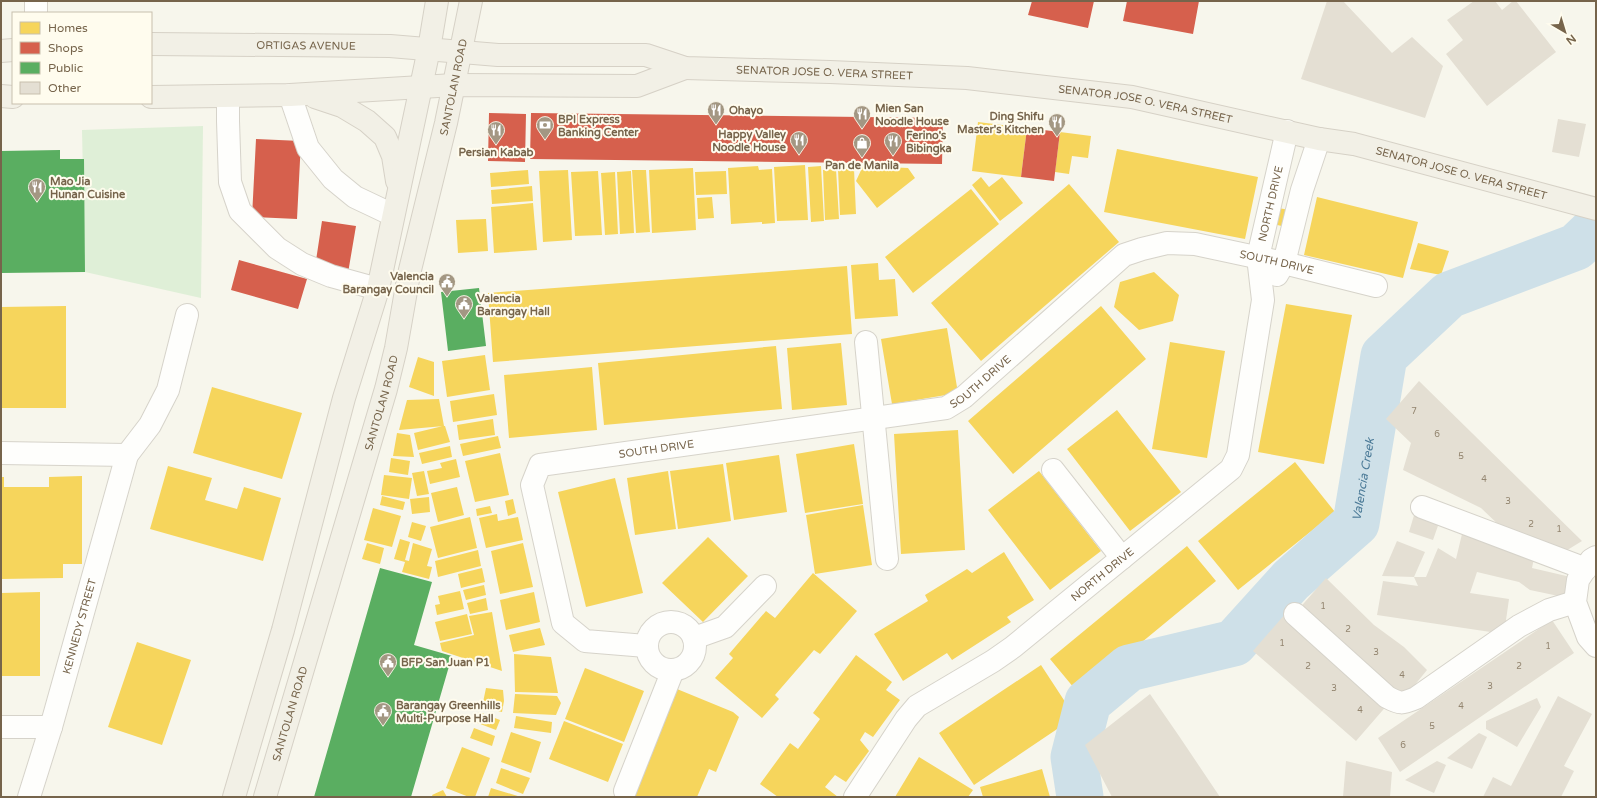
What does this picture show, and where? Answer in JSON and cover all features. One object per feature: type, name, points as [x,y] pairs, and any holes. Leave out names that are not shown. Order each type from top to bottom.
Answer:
[{"type":"main road","points":[[234,797],[283,630],[344,398],[378,288],[429,49],[437,1]]},
{"type":"main road","name":"SANTOLAN ROAD","points":[[265,797],[386,389],[396,348],[410,274],[454,85],[471,1]]},
{"type":"main road","name":"ORTIGAS AVENUE","points":[[152,44],[390,46],[460,52]]},
{"type":"main road","points":[[1,51],[12,50]]},
{"type":"main road","name":"SENATOR JOSE O. VERA STREET","points":[[460,52],[498,56],[646,55],[685,68],[967,78],[1132,97],[1319,139],[1354,144],[1596,209]]},
{"type":"main road","name":"SENATOR JOSE O. VERA STREET","points":[[454,85],[637,86],[685,68]]},
{"type":"main road","points":[[152,97],[298,95],[454,85]]},
{"type":"main road","points":[[298,95],[321,98],[342,106],[367,121],[385,137],[395,165],[396,204]]},
{"type":"main road","points":[[1,96],[12,97]]},
{"type":"street","points":[[36,1],[36,12]]},
{"type":"street","points":[[298,95],[308,148],[333,179],[355,197],[396,204]]},
{"type":"street","points":[[228,96],[230,182],[240,211],[278,248],[302,264],[331,276],[378,288]]},
{"type":"street","name":"NORTH DRIVE","points":[[855,797],[906,719],[917,706],[994,661],[1013,647],[1231,469],[1238,455],[1263,300],[1258,257],[1287,131]]},
{"type":"street","name":"NORTH DRIVE","points":[[1263,300],[1284,263],[1302,190],[1319,139]]},
{"type":"street","name":"SOUTH DRIVE","points":[[646,646],[585,641],[563,623],[532,485],[540,465],[946,408],[964,397],[1124,255],[1167,243],[1195,244],[1284,263],[1376,286]]},
{"type":"street","name":"KENNEDY STREET","points":[[29,797],[52,727],[127,455],[150,426],[168,390],[187,315]]},
{"type":"street","points":[[866,342],[886,559]]},
{"type":"street","points":[[1,453],[127,455]]},
{"type":"street","points":[[1053,470],[1122,558]]},
{"type":"street","points":[[1422,507],[1591,563],[1578,580],[1575,602],[1588,637],[1596,646]]},
{"type":"street","points":[[694,638],[724,627],[765,586]]},
{"type":"street","points":[[1295,614],[1387,697],[1398,703],[1404,703],[1416,698],[1519,626],[1549,610],[1575,602]]},
{"type":"street","points":[[674,622],[686,627],[694,638],[694,653],[687,665],[673,670],[663,670],[654,664],[648,656],[646,646],[650,633],[660,624],[674,622]]},
{"type":"street","points":[[625,791],[673,670]]},
{"type":"street","points":[[1,727],[52,727]]},
{"type":"green space","points":[[203,126],[201,298],[85,272],[82,130]]},
{"type":"building: Homes","points":[[978,122],[1027,128],[1021,177],[972,171]]},
{"type":"building: Homes","points":[[1060,132],[1091,136],[1088,158],[1072,156],[1069,174],[1055,172]]},
{"type":"building: Homes","points":[[1117,149],[1258,177],[1245,239],[1104,212]]},
{"type":"building: Homes","points":[[805,165],[808,220],[777,221],[774,167]]},
{"type":"building: Homes","points":[[758,166],[759,170],[772,169],[775,223],[762,224],[762,222],[731,224],[728,168]]},
{"type":"building: Homes","points":[[821,166],[824,221],[811,222],[808,167]]},
{"type":"building: Homes","points":[[863,166],[908,168],[915,178],[877,208],[856,181]]},
{"type":"building: Homes","points":[[693,168],[696,230],[652,233],[649,170]]},
{"type":"building: Homes","points":[[836,169],[839,219],[825,220],[823,170]]},
{"type":"building: Homes","points":[[838,169],[854,169],[856,214],[840,215]]},
{"type":"building: Homes","points":[[528,170],[529,184],[491,187],[490,173]]},
{"type":"building: Homes","points":[[568,170],[572,240],[543,242],[539,171]]},
{"type":"building: Homes","points":[[632,170],[646,170],[650,232],[636,233]]},
{"type":"building: Homes","points":[[598,171],[602,235],[575,236],[571,172]]},
{"type":"building: Homes","points":[[631,171],[634,233],[620,234],[617,172]]},
{"type":"building: Homes","points":[[726,171],[727,194],[696,195],[695,172]]},
{"type":"building: Homes","points":[[615,172],[618,234],[605,235],[601,173]]},
{"type":"building: Homes","points":[[981,177],[989,187],[1002,177],[1023,203],[1000,221],[972,185]]},
{"type":"building: Homes","points":[[1069,184],[1119,242],[981,361],[931,303]]},
{"type":"building: Homes","points":[[532,186],[533,201],[492,204],[491,190]]},
{"type":"building: Homes","points":[[971,189],[999,224],[913,293],[885,257]]},
{"type":"building: Homes","points":[[712,197],[714,218],[698,219],[697,198]]},
{"type":"building: Homes","points":[[1317,197],[1418,222],[1403,278],[1304,255]]},
{"type":"building: Homes","points":[[533,203],[537,250],[494,253],[491,207]]},
{"type":"building: Homes","points":[[1278,208],[1290,210],[1286,227],[1273,224]]},
{"type":"building: Homes","points":[[486,219],[488,251],[458,253],[456,220]]},
{"type":"building: Homes","points":[[1418,243],[1449,251],[1441,275],[1410,269]]},
{"type":"building: Homes","points":[[878,263],[879,280],[895,279],[898,316],[855,319],[851,265]]},
{"type":"building: Homes","points":[[847,266],[852,334],[493,362],[488,293]]},
{"type":"building: Homes","points":[[1154,272],[1179,295],[1173,321],[1139,330],[1114,307],[1120,282]]},
{"type":"building: Homes","points":[[1286,304],[1352,315],[1324,464],[1258,452]]},
{"type":"building: Homes","points":[[66,306],[66,408],[1,408],[1,307]]},
{"type":"building: Homes","points":[[1101,306],[1146,359],[1013,474],[968,421]]},
{"type":"building: Homes","points":[[947,328],[958,393],[892,404],[881,339]]},
{"type":"building: Homes","points":[[1170,342],[1225,351],[1207,458],[1152,449]]},
{"type":"building: Homes","points":[[841,343],[847,405],[792,410],[787,348]]},
{"type":"building: Homes","points":[[776,346],[782,409],[604,425],[598,363]]},
{"type":"building: Homes","points":[[485,355],[490,390],[447,397],[442,361]]},
{"type":"building: Homes","points":[[418,357],[434,362],[434,396],[409,387]]},
{"type":"building: Homes","points":[[592,367],[597,430],[509,438],[504,375]]},
{"type":"building: Homes","points":[[212,387],[302,413],[282,479],[193,453]]},
{"type":"building: Homes","points":[[494,394],[497,415],[453,422],[450,401]]},
{"type":"building: Homes","points":[[439,399],[444,426],[399,430],[407,400]]},
{"type":"building: Homes","points":[[1117,410],[1181,492],[1130,531],[1067,449]]},
{"type":"building: Homes","points":[[493,419],[495,435],[459,440],[457,425]]},
{"type":"building: Homes","points":[[445,426],[450,442],[418,450],[414,433]]},
{"type":"building: Homes","points":[[958,430],[965,550],[901,554],[894,434]]},
{"type":"building: Homes","points":[[397,433],[410,435],[414,457],[393,456]]},
{"type":"building: Homes","points":[[498,436],[501,448],[463,456],[460,444]]},
{"type":"building: Homes","points":[[854,444],[863,504],[805,513],[796,454]]},
{"type":"building: Homes","points":[[450,446],[452,457],[422,464],[419,453]]},
{"type":"building: Homes","points":[[500,453],[509,495],[475,502],[465,461]]},
{"type":"building: Homes","points":[[779,455],[787,512],[734,520],[726,463]]},
{"type":"building: Homes","points":[[391,458],[410,461],[408,475],[389,472]]},
{"type":"building: Homes","points":[[456,459],[460,477],[430,484],[427,471],[442,468],[440,463]]},
{"type":"building: Homes","points":[[1295,462],[1335,512],[1238,590],[1198,541]]},
{"type":"building: Homes","points":[[723,464],[731,521],[678,529],[670,471]]},
{"type":"building: Homes","points":[[168,466],[212,478],[205,500],[237,509],[244,487],[281,498],[263,561],[150,529]]},
{"type":"building: Homes","points":[[424,471],[429,494],[417,496],[412,473]]},
{"type":"building: Homes","points":[[668,471],[676,529],[635,535],[627,478]]},
{"type":"building: Homes","points":[[1039,471],[1101,551],[1050,590],[988,510]]},
{"type":"building: Homes","points":[[384,475],[412,478],[409,499],[381,495]]},
{"type":"building: Homes","points":[[82,476],[82,564],[63,564],[63,578],[1,579],[1,477],[4,477],[4,487],[49,487],[49,477]]},
{"type":"building: Homes","points":[[615,478],[643,593],[586,607],[558,492]]},
{"type":"building: Homes","points":[[457,487],[464,515],[438,522],[431,493]]},
{"type":"building: Homes","points":[[382,496],[405,502],[403,510],[380,505]]},
{"type":"building: Homes","points":[[429,497],[430,512],[412,514],[410,499]]},
{"type":"building: Homes","points":[[513,499],[516,513],[508,516],[505,501]]},
{"type":"building: Homes","points":[[863,505],[872,565],[815,574],[806,515]]},
{"type":"building: Homes","points":[[490,506],[492,513],[477,516],[476,509]]},
{"type":"building: Homes","points":[[373,508],[401,516],[392,547],[364,540]]},
{"type":"building: Homes","points":[[497,514],[498,521],[518,517],[523,540],[486,548],[479,518]]},
{"type":"building: Homes","points":[[470,517],[477,548],[438,558],[430,527]]},
{"type":"building: Homes","points":[[412,522],[426,526],[421,541],[408,537]]},
{"type":"building: Homes","points":[[708,537],[748,576],[703,622],[662,583]]},
{"type":"building: Homes","points":[[400,539],[410,542],[405,560],[409,561],[413,543],[432,549],[427,566],[432,567],[429,579],[402,572],[405,562],[394,559]]},
{"type":"building: Homes","points":[[367,543],[384,548],[380,564],[362,559]]},
{"type":"building: Homes","points":[[523,543],[533,587],[500,594],[491,551]]},
{"type":"building: Homes","points":[[1187,546],[1216,581],[1079,694],[1050,659]]},
{"type":"building: Homes","points":[[478,550],[481,566],[438,577],[435,561]]},
{"type":"building: Homes","points":[[1004,552],[1034,600],[1007,617],[1011,622],[952,660],[947,653],[903,681],[874,634],[928,601],[925,595],[967,569],[972,573]]},
{"type":"building: Homes","points":[[482,568],[485,582],[461,588],[458,574]]},
{"type":"building: Homes","points":[[813,573],[857,611],[820,654],[814,650],[775,695],[779,699],[762,718],[715,678],[733,658],[729,654],[766,611],[775,618]]},
{"type":"building: Homes","points":[[484,585],[486,595],[466,600],[463,590]]},
{"type":"building: Homes","points":[[460,591],[464,609],[437,615],[435,605],[440,604],[438,596]]},
{"type":"building: Homes","points":[[40,592],[40,676],[1,676],[1,593]]},
{"type":"building: Homes","points":[[534,592],[540,622],[506,630],[500,600]]},
{"type":"building: Homes","points":[[486,598],[488,610],[470,614],[467,603]]},
{"type":"building: Homes","points":[[492,612],[502,671],[442,651],[440,643],[474,635],[469,616]]},
{"type":"building: Homes","points":[[467,614],[472,634],[440,641],[435,622]]},
{"type":"building: Homes","points":[[540,628],[545,645],[513,652],[509,635]]},
{"type":"building: Homes","points":[[137,642],[191,660],[162,745],[108,727]]},
{"type":"building: Homes","points":[[514,654],[551,657],[558,693],[515,692]]},
{"type":"building: Homes","points":[[856,655],[892,682],[886,690],[900,700],[873,737],[865,732],[860,740],[869,751],[846,782],[835,775],[825,787],[838,797],[778,797],[760,784],[790,743],[798,749],[820,719],[813,713]]},
{"type":"building: Homes","points":[[1041,665],[1075,717],[974,785],[939,733]]},
{"type":"building: Homes","points":[[585,668],[644,691],[624,742],[565,719]]},
{"type":"building: Homes","points":[[486,688],[503,690],[504,701],[502,712],[482,707]]},
{"type":"building: Homes","points":[[677,689],[733,712],[739,717],[716,772],[709,769],[697,797],[632,797]]},
{"type":"building: Homes","points":[[515,694],[557,696],[561,703],[556,715],[513,713]]},
{"type":"building: Homes","points":[[479,712],[500,720],[496,730],[475,722]]},
{"type":"building: Homes","points":[[516,716],[552,722],[551,733],[514,728]]},
{"type":"building: Homes","points":[[564,721],[623,744],[608,782],[549,759]]},
{"type":"building: Homes","points":[[474,728],[495,736],[492,746],[470,738]]},
{"type":"building: Homes","points":[[511,732],[541,742],[531,773],[501,762]]},
{"type":"building: Homes","points":[[462,747],[490,758],[475,797],[469,797],[446,788]]},
{"type":"building: Homes","points":[[919,757],[973,790],[968,797],[895,797]]},
{"type":"building: Homes","points":[[501,768],[530,778],[523,794],[496,783]]},
{"type":"building: Homes","points":[[1042,769],[1050,797],[983,797],[980,787]]},
{"type":"building: Homes","points":[[491,788],[521,797],[488,797]]},
{"type":"building: Homes","points":[[443,790],[447,797],[433,797],[432,795]]},
{"type":"building: Shops","points":[[1032,1],[1094,1],[1088,28],[1028,15]]},
{"type":"building: Shops","points":[[1127,1],[1199,1],[1193,34],[1123,21]]},
{"type":"building: Shops","points":[[489,113],[526,114],[525,162],[488,161]]},
{"type":"building: Shops","points":[[531,113],[943,118],[942,164],[530,159]]},
{"type":"building: Shops","points":[[1027,128],[1060,132],[1054,181],[1021,177]]},
{"type":"building: Shops","points":[[256,139],[301,141],[297,219],[252,217]]},
{"type":"building: Shops","points":[[322,221],[356,226],[348,273],[315,267]]},
{"type":"building: Shops","points":[[239,260],[307,279],[298,309],[231,290]]},
{"type":"building: Public","points":[[60,150],[60,159],[84,159],[85,272],[1,273],[1,151]]},
{"type":"building: Public","name":"Valencia Barangay Hall","points":[[479,288],[486,346],[448,351],[441,292]]},
{"type":"building: Public","name":"Barangay Greenhills Multi-Purpose Hall","points":[[380,568],[432,582],[414,645],[452,656],[411,797],[314,797]]},
{"type":"building: Other","points":[[1327,1],[1343,1],[1392,53],[1412,37],[1443,66],[1425,118],[1301,79]]},
{"type":"building: Other","points":[[1474,1],[1495,1],[1502,10],[1513,1],[1516,1],[1556,52],[1487,106],[1446,54],[1463,40],[1447,20]]},
{"type":"building: Other","points":[[1558,119],[1586,124],[1579,157],[1552,152]]},
{"type":"building: Other","points":[[1419,381],[1582,541],[1556,557],[1535,553],[1532,568],[1575,578],[1568,598],[1530,590],[1519,582],[1477,572],[1470,593],[1509,599],[1504,634],[1377,615],[1383,581],[1418,586],[1414,577],[1426,577],[1438,548],[1456,559],[1462,534],[1523,548],[1481,508],[1403,470],[1411,443],[1386,419]]},
{"type":"building: Other","points":[[1415,512],[1440,520],[1433,540],[1409,532]]},
{"type":"building: Other","points":[[1397,541],[1425,552],[1414,577],[1382,576]]},
{"type":"building: Other","points":[[1326,578],[1374,625],[1404,647],[1427,670],[1401,702],[1297,611]]},
{"type":"building: Other","points":[[1286,613],[1389,703],[1356,741],[1253,651]]},
{"type":"building: Other","points":[[1552,620],[1574,653],[1400,772],[1378,738]]},
{"type":"building: Other","points":[[1150,694],[1220,797],[1112,797],[1085,745]]},
{"type":"building: Other","points":[[1558,696],[1592,714],[1564,766],[1574,771],[1561,797],[1483,797],[1493,777],[1511,786]]},
{"type":"building: Other","points":[[1537,698],[1541,707],[1517,747],[1486,729],[1486,721]]},
{"type":"building: Other","points":[[1479,733],[1487,737],[1472,769],[1447,758]]},
{"type":"building: Other","points":[[1346,761],[1392,772],[1390,797],[1343,797]]},
{"type":"building: Other","points":[[1437,761],[1446,765],[1434,793],[1405,780]]},
{"type":"waterway","name":"Valencia Creek","points":[[1080,797],[1074,757],[1088,702],[1129,668],[1234,643],[1291,580],[1356,523],[1384,356],[1449,295],[1576,247],[1596,228]]},
{"type":"place","name":"Ohayo","points":[[716,125]]},
{"type":"place","name":"Mien San Noodle House","points":[[862,129]]},
{"type":"place","name":"Ding Shifu Master's Kitchen","points":[[1057,137]]},
{"type":"place","name":"BPI Express Banking Center","points":[[545,140]]},
{"type":"place","name":"Persian Kabab","points":[[496,145]]},
{"type":"place","name":"Happy Valley Noodle House","points":[[799,155]]},
{"type":"place","name":"Ferino's Bibingka","points":[[893,156]]},
{"type":"place","name":"Pan de Manila","points":[[862,158]]},
{"type":"place","name":"Mao Jia Hunan Cuisine","points":[[37,202]]},
{"type":"place","name":"Valencia Barangay Council","points":[[447,297]]},
{"type":"place","name":"Valencia Barangay Hall","points":[[464,319]]},
{"type":"place","name":"BFP San Juan P1","points":[[388,677]]},
{"type":"place","name":"Barangay Greenhills Multi-Purpose Hall","points":[[383,726]]}]
